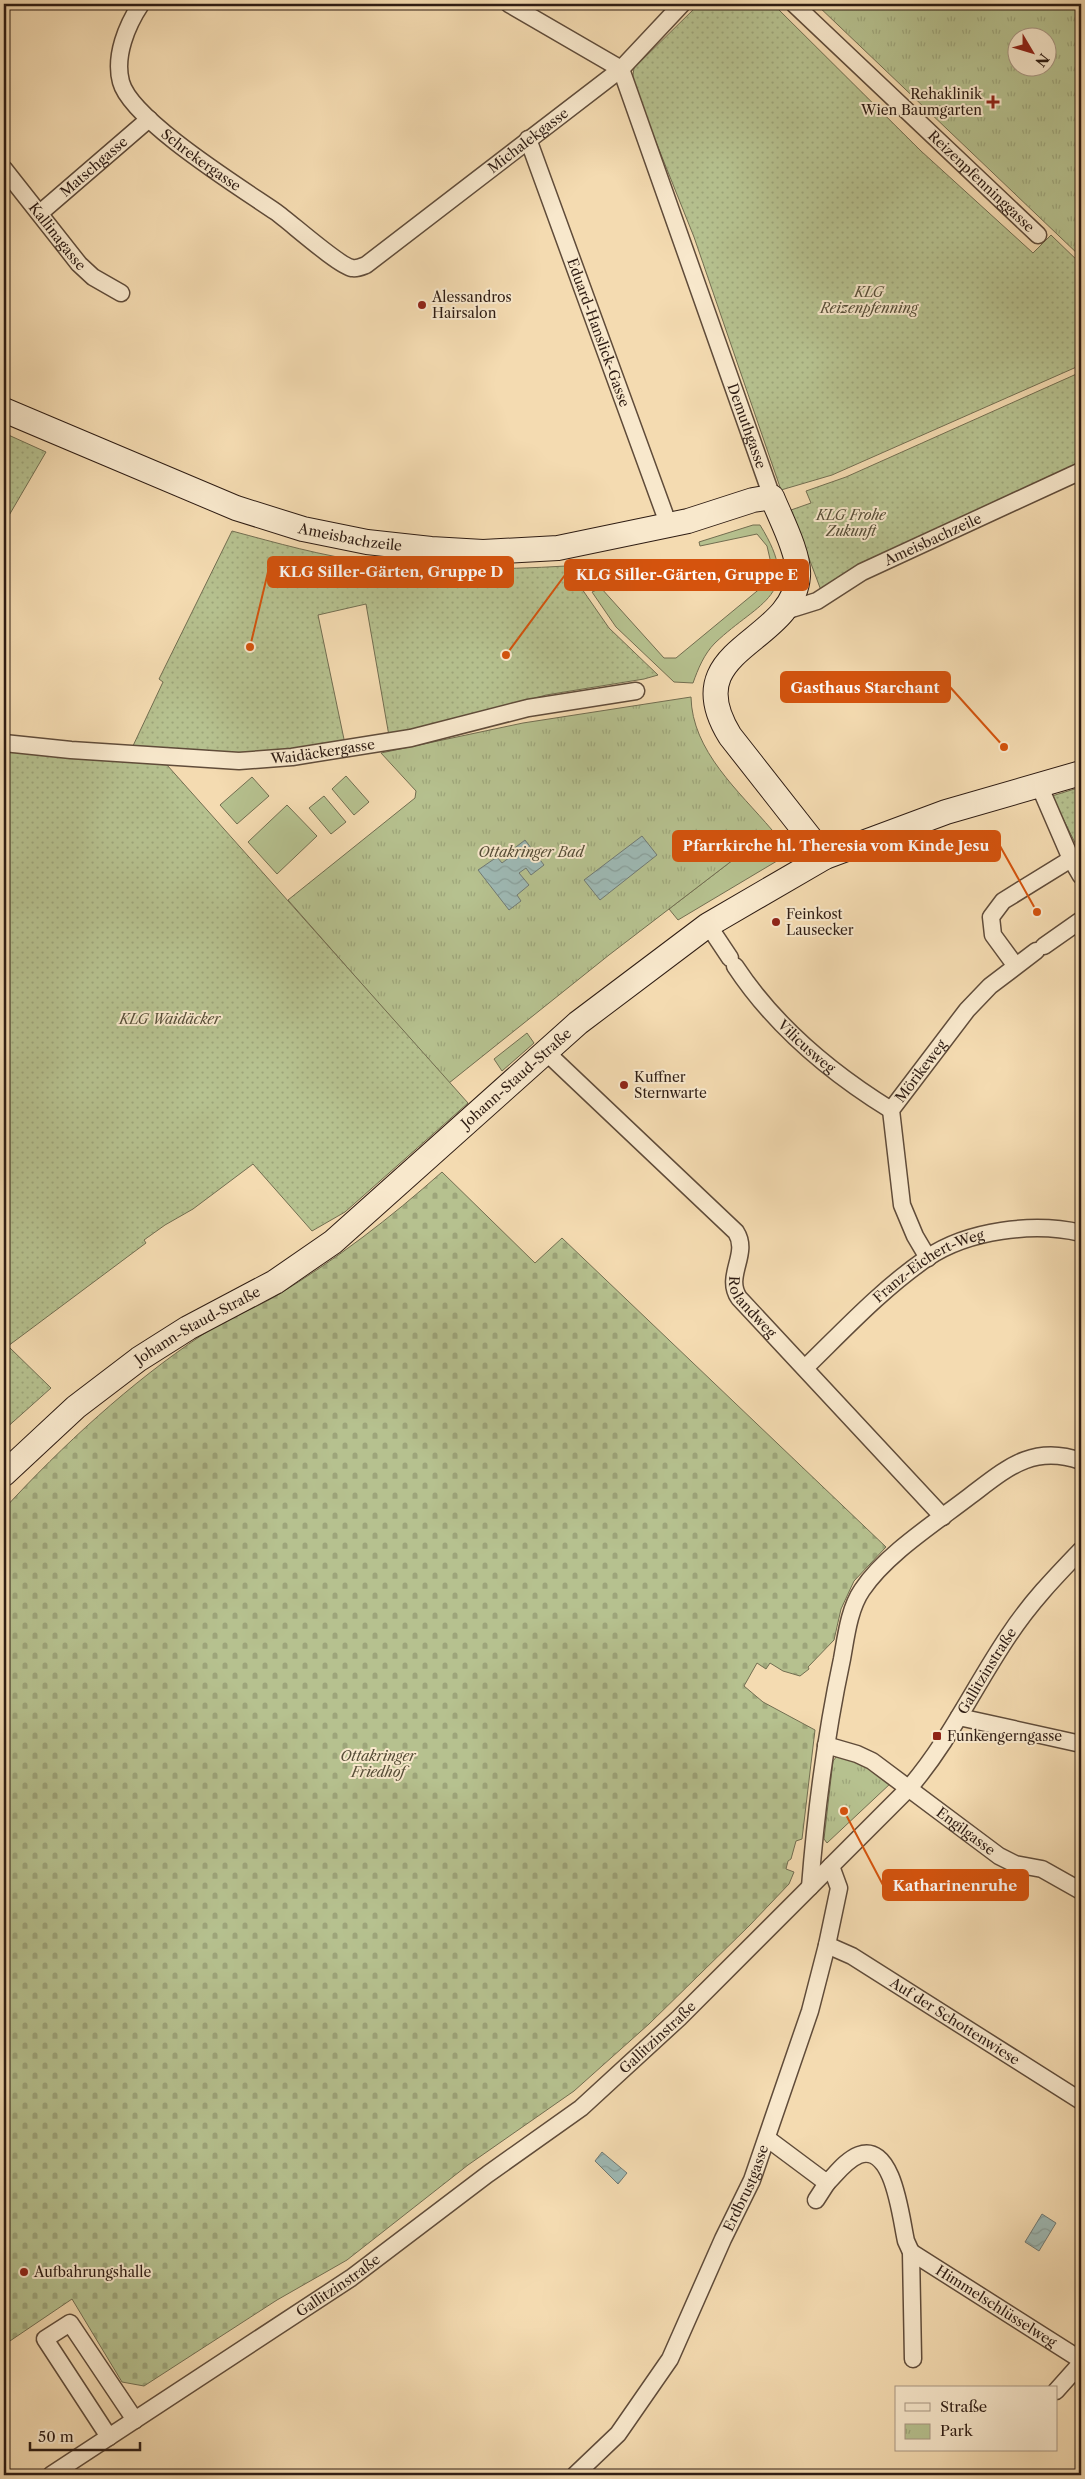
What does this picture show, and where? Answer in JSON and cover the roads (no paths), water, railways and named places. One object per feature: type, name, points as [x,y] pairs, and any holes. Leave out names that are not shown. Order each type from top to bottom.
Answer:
[{"type":"street","points":[[510,4],[621,69]]},
{"type":"street","name":"Michalekgasse","points":[[366,265],[621,69],[682,4]]},
{"type":"street","name":"Reizenpfenninggasse","points":[[794,4],[1038,235]]},
{"type":"street","name":"Schrekergasse","points":[[138,5],[122,46],[119,72],[124,92],[149,119],[196,157],[290,222],[345,266],[358,268],[366,265]]},
{"type":"street","name":"Demuthgasse","points":[[621,69],[772,497],[798,565],[795,593],[785,610],[769,627],[740,649],[726,664],[717,688],[717,707],[721,721],[730,736],[825,857]]},
{"type":"street","name":"Matschgasse","points":[[40,213],[149,119]]},
{"type":"street","name":"Eduard-Hanslick-Gasse","points":[[528,139],[669,526]]},
{"type":"street","name":"Kallinagasse","points":[[4,169],[79,264],[93,277],[121,293]]},
{"type":"street","name":"Ameisbachzeile","points":[[4,410],[236,508],[303,529],[367,542],[474,551],[558,548],[669,526],[753,500],[772,497]]},
{"type":"street","name":"Ameisbachzeile","points":[[785,610],[817,601],[862,572],[1081,471]]},
{"type":"street","name":"Waidäckergasse","points":[[4,743],[71,750],[220,760],[283,758],[411,738],[528,708],[636,691]]},
{"type":"street","name":"Johann-Staud-Straße","points":[[4,1474],[76,1407],[139,1360],[188,1328],[275,1282],[333,1242],[610,997],[708,925],[825,857],[946,812],[1081,773]]},
{"type":"street","points":[[1039,785],[1071,860],[1081,876]]},
{"type":"street","points":[[1015,965],[993,935],[991,917],[1003,901],[1071,860]]},
{"type":"street","name":"Mörikeweg","points":[[928,1258],[915,1236],[902,1205],[891,1110],[967,1010],[990,986],[1015,965],[1081,920]]},
{"type":"street","name":"Vilicusweg","points":[[708,925],[749,986],[789,1031],[826,1064],[891,1110]]},
{"type":"street","name":"Rolandweg","points":[[546,1052],[736,1232],[741,1245],[733,1279],[736,1294],[943,1517]]},
{"type":"street","name":"Franz-Eichert-Weg","points":[[805,1368],[874,1301],[928,1258],[972,1238],[995,1232],[1042,1228],[1081,1233]]},
{"type":"street","points":[[810,1887],[826,1745],[846,1638],[860,1593],[892,1558],[995,1477],[1031,1457],[1048,1454],[1064,1455],[1081,1461]]},
{"type":"street","name":"Gallitzinstraße","points":[[51,2475],[351,2278],[488,2174],[581,2108],[608,2085],[679,2018],[925,1770],[1016,1626],[1039,1594],[1081,1550]]},
{"type":"street","points":[[959,1717],[1081,1744]]},
{"type":"street","name":"Engilgasse","points":[[826,1745],[865,1757],[909,1788],[957,1827],[1007,1861],[1042,1869],[1081,1891]]},
{"type":"street","name":"Erdbrustgasse","points":[[575,2475],[618,2434],[670,2359],[723,2238],[752,2180],[810,2011],[827,1945],[839,1888],[831,1866]]},
{"type":"street","name":"Auf der Schottenwiese","points":[[827,1945],[852,1956],[1081,2101]]},
{"type":"street","points":[[768,2138],[827,2183]]},
{"type":"street","points":[[816,2200],[827,2183],[851,2160],[860,2155],[870,2154],[878,2157],[887,2167],[906,2241],[911,2252],[913,2359]]},
{"type":"street","name":"Himmelschlüsselweg","points":[[911,2252],[1081,2361]]},
{"type":"street","points":[[109,2437],[45,2339],[70,2323],[135,2420]]},
{"type":"street","points":[[1058,2389],[1081,2361]]},
{"type":"water","points":[[642,836],[657,855],[600,900],[584,880]]},
{"type":"water","points":[[525,840],[544,865],[531,875],[526,868],[519,873],[529,885],[517,895],[521,901],[509,910],[478,870],[497,857],[502,863],[514,854],[512,850]]},
{"type":"water","points":[[602,2152],[627,2173],[618,2184],[595,2161]]},
{"type":"water","points":[[1042,2214],[1056,2223],[1039,2251],[1025,2242]]},
{"type":"place","name":"Rehaklinik Wien Baumgarten","points":[[993,102]]},
{"type":"place","name":"Alessandros Hairsalon","points":[[422,305]]},
{"type":"place","name":"KLG Siller-Gärten, Gruppe D","points":[[250,647]]},
{"type":"place","name":"KLG Siller-Gärten, Gruppe E","points":[[506,655]]},
{"type":"place","name":"Gasthaus Starchant","points":[[1004,747]]},
{"type":"place","name":"Pfarrkirche hl. Theresia vom Kinde Jesu","points":[[1037,912]]},
{"type":"place","name":"Feinkost Lausecker","points":[[776,922]]},
{"type":"place","name":"Kuffner Sternwarte","points":[[624,1085]]},
{"type":"place","name":"Funkengerngasse","points":[[937,1736]]},
{"type":"place","name":"Katharinenruhe","points":[[844,1811]]},
{"type":"place","name":"Aufbahrungshalle","points":[[24,2272]]},
{"type":"park label","name":"KLG Reizenpfenning","points":[[869,300]]},
{"type":"park label","name":"KLG Frohe Zukunft","points":[[851,524]]},
{"type":"park label","name":"Ottakringer Bad","points":[[531,852]]},
{"type":"park label","name":"KLG Waidäcker","points":[[170,1019]]},
{"type":"park label","name":"Ottakringer Friedhof","points":[[378,1764]]}]
